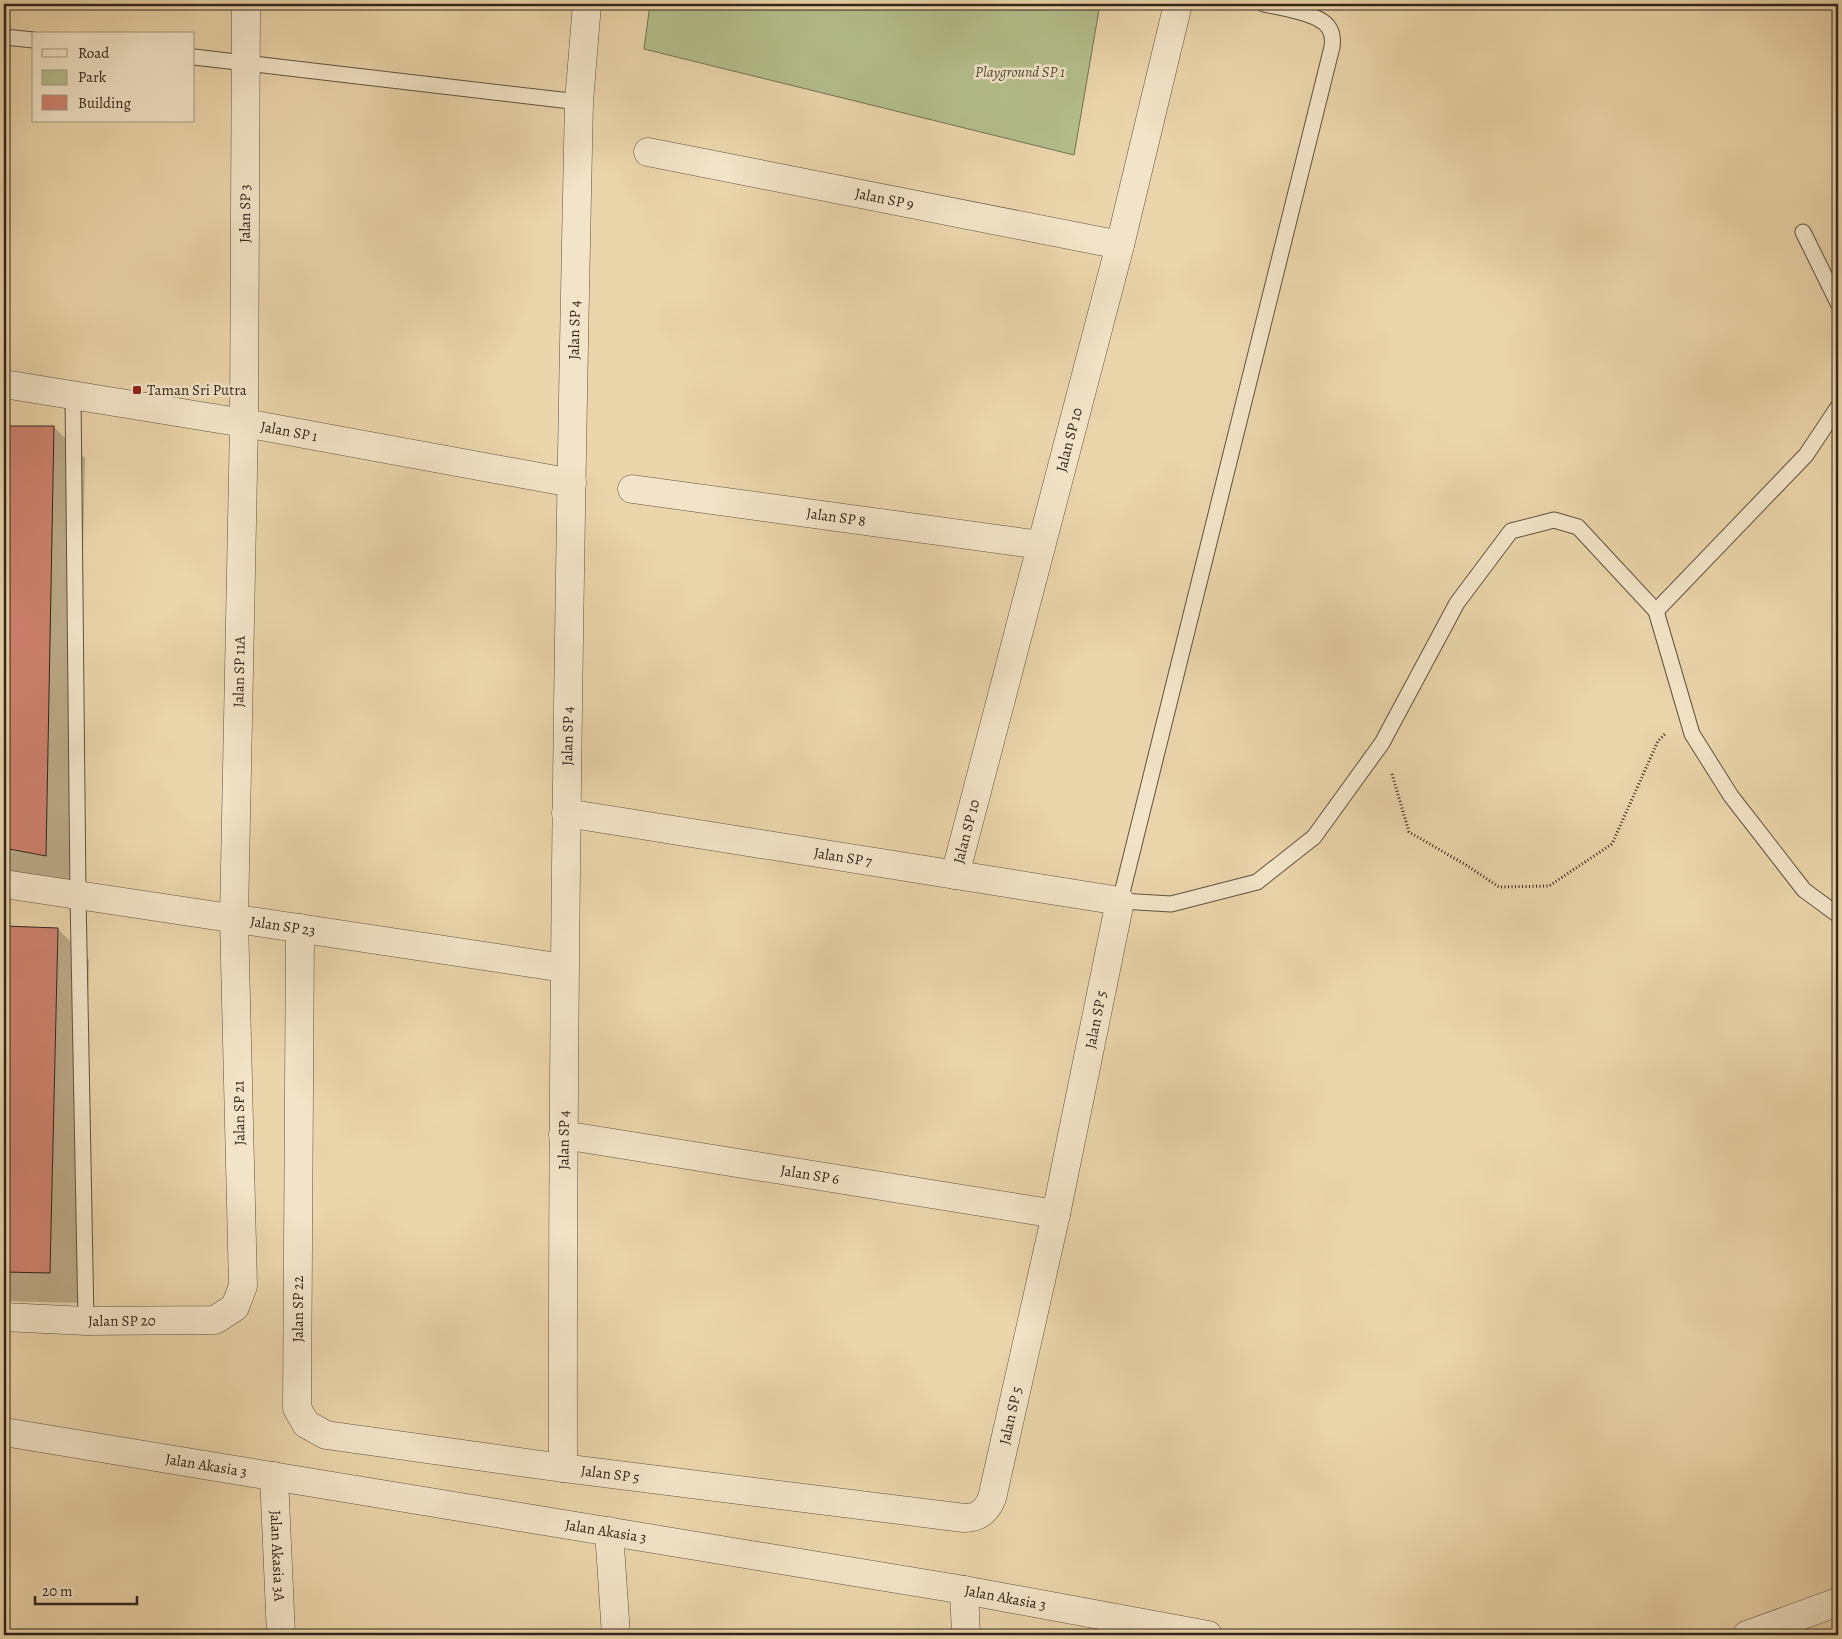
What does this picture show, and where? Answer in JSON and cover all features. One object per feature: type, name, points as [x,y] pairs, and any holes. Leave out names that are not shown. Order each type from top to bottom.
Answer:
[{"type":"street","name":"Jalan SP 3","points":[[244,423],[246,4]]},
{"type":"street","name":"Jalan SP 4","points":[[563,1468],[563,1134],[566,813],[579,102],[587,4]]},
{"type":"street","name":"Jalan SP 10","points":[[955,875],[1120,245],[1178,4]]},
{"type":"street","name":"Jalan SP 9","points":[[648,152],[1120,245]]},
{"type":"street","name":"Jalan SP 1","points":[[4,384],[244,423],[572,483]]},
{"type":"street","name":"Jalan SP 11A","points":[[234,918],[244,423]]},
{"type":"street","name":"Jalan SP 8","points":[[632,489],[1041,545]]},
{"type":"street","name":"Jalan SP 7","points":[[566,813],[1120,900]]},
{"type":"street","name":"Jalan SP 23","points":[[4,884],[564,968]]},
{"type":"street","name":"Jalan SP 5","points":[[563,1468],[964,1518],[973,1518],[982,1514],[992,1498],[1056,1214],[1120,900]]},
{"type":"street","name":"Jalan SP 21","points":[[234,918],[242,1286],[235,1306]]},
{"type":"street","name":"Jalan SP 22","points":[[300,928],[297,1408],[306,1424],[326,1435],[563,1468]]},
{"type":"street","name":"Jalan SP 6","points":[[563,1134],[1056,1214]]},
{"type":"street","name":"Jalan SP 20","points":[[4,1317],[86,1321],[215,1320],[235,1306]]},
{"type":"street","name":"Jalan Akasia 3","points":[[4,1432],[964,1590],[1208,1635]]},
{"type":"street","name":"Jalan Akasia 3A","points":[[274,1476],[281,1635]]},
{"type":"street","points":[[609,1531],[616,1635]]},
{"type":"street","points":[[964,1590],[966,1635]]},
{"type":"street","points":[[1747,1635],[1838,1602]]},
{"type":"lane","points":[[1264,4],[1314,16],[1322,20],[1329,28],[1333,37],[1332,47],[1120,900],[1171,904],[1257,882],[1314,837],[1382,743],[1457,604],[1512,531],[1554,520],[1578,527],[1656,611],[1692,734],[1731,796],[1804,890],[1838,914]]},
{"type":"lane","points":[[4,37],[32,40]]},
{"type":"lane","points":[[195,56],[579,102]]},
{"type":"lane","points":[[1803,232],[1838,303]]},
{"type":"lane","points":[[73,395],[78,895],[86,1321]]},
{"type":"lane","points":[[1656,611],[1806,455],[1838,407]]},
{"type":"path","points":[[1382,743],[1409,832],[1500,887],[1549,886],[1612,844],[1658,741],[1686,712]]},
{"type":"green space","name":"Playground SP 1","points":[[650,4],[1100,4],[1074,155],[644,49]]},
{"type":"building","points":[[4,426],[54,426],[46,856],[4,848]]},
{"type":"building","points":[[4,926],[58,928],[50,1273],[4,1272]]},
{"type":"place","name":"Taman Sri Putra","points":[[137,390]]}]
